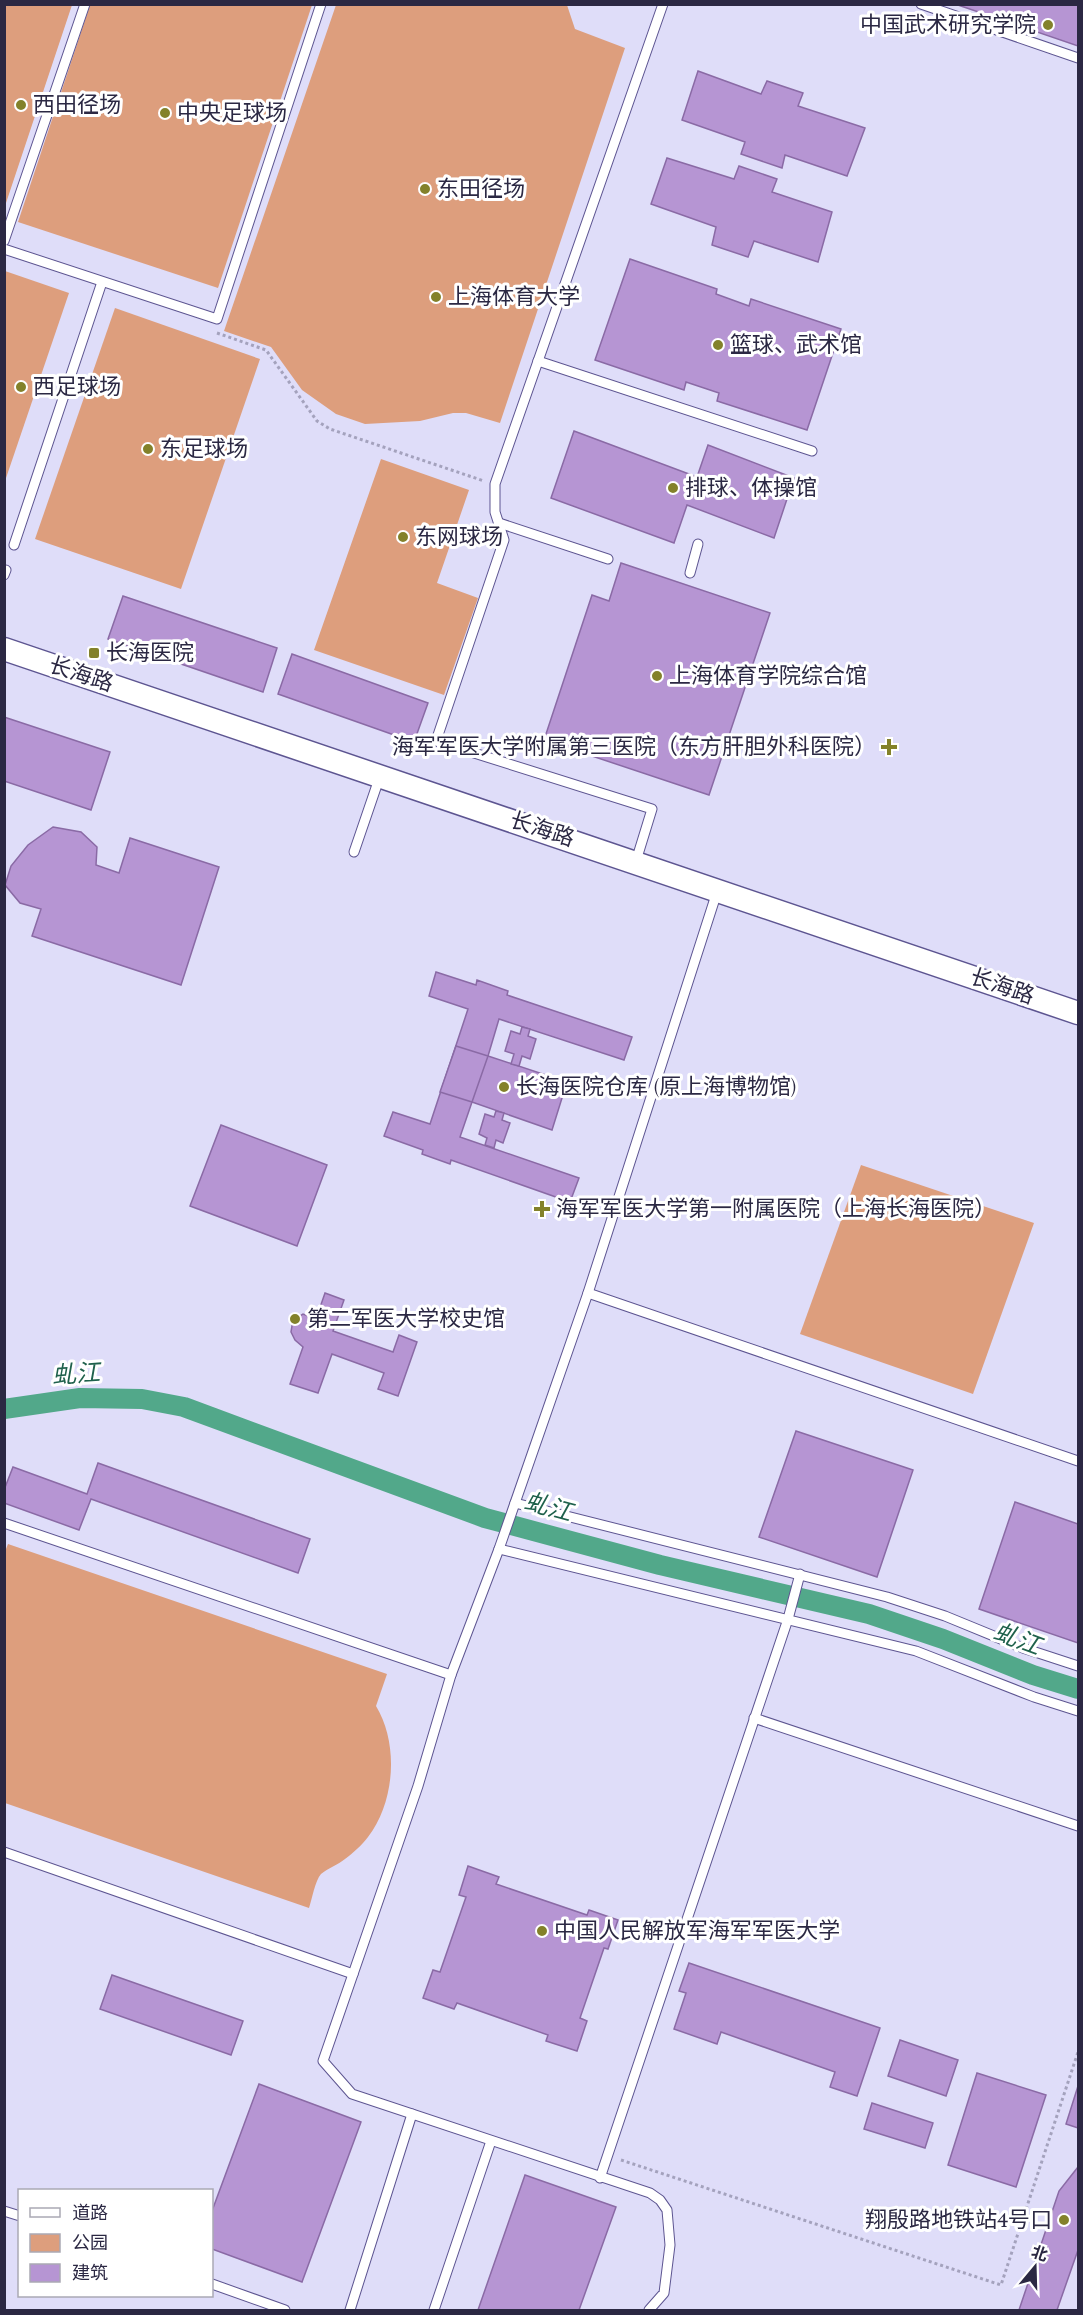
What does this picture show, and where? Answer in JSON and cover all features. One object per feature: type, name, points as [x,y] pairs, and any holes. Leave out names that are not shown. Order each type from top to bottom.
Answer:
[{"type":"street","name":"长海路","points":[[4,649],[636,861],[1078,1013]]},
{"type":"lane","points":[[4,241],[85,4]]},
{"type":"lane","points":[[4,249],[217,320],[321,4]]},
{"type":"lane","points":[[636,861],[652,809],[436,741],[504,540],[495,512],[495,484],[663,4]]},
{"type":"lane","points":[[921,4],[1078,58]]},
{"type":"lane","points":[[14,545],[102,282]]},
{"type":"lane","points":[[538,361],[812,451]]},
{"type":"lane","points":[[498,523],[608,559]]},
{"type":"lane","points":[[690,573],[698,544]]},
{"type":"lane","points":[[354,852],[380,776]]},
{"type":"lane","points":[[649,2310],[664,2293],[670,2245],[667,2210],[660,2200],[650,2193],[351,2094],[323,2061],[418,1786],[451,1675],[499,1549],[588,1293],[717,890]]},
{"type":"lane","points":[[588,1293],[1078,1461]]},
{"type":"lane","points":[[513,1507],[801,1574],[887,1597],[945,1616],[1023,1648],[1078,1666]]},
{"type":"lane","points":[[4,1523],[451,1675]]},
{"type":"lane","points":[[499,1549],[916,1651],[1034,1697],[1078,1710]]},
{"type":"lane","points":[[600,2178],[788,1619],[801,1574]]},
{"type":"lane","points":[[754,1718],[1078,1826]]},
{"type":"lane","points":[[4,1852],[353,1974]]},
{"type":"lane","points":[[350,2310],[412,2114]]},
{"type":"lane","points":[[434,2310],[491,2141]]},
{"type":"lane","points":[[213,2284],[285,2310]]},
{"type":"path","points":[[217,320],[213,332],[266,350],[317,421],[330,429],[495,484]]},
{"type":"path","points":[[608,2156],[1002,2285],[1078,2052]]},
{"type":"green space","name":"西田径场","points":[[4,5],[72,5],[5,206]]},
{"type":"green space","name":"中央足球场","points":[[90,5],[312,5],[218,288],[18,222]]},
{"type":"green space","name":"东田径场","points":[[336,5],[567,5],[575,29],[625,48],[500,423],[466,413],[453,413],[420,421],[365,424],[336,414],[302,390],[271,347],[224,331]]},
{"type":"green space","name":"西足球场","points":[[4,271],[69,293],[5,481]]},
{"type":"green space","name":"东足球场","points":[[115,308],[260,359],[181,589],[35,539]]},
{"type":"green space","name":"东网球场","points":[[381,459],[469,490],[437,583],[478,598],[444,695],[314,650]]},
{"type":"green space","points":[[861,1165],[1034,1223],[973,1394],[800,1334]]},
{"type":"green space","points":[[8,1544],[387,1674],[376,1706],[383,1721],[391,1755],[391,1773],[384,1807],[377,1823],[363,1843],[342,1861],[321,1874],[315,1885],[309,1908],[5,1803],[4,1554]]},
{"type":"building","name":"中国武术研究学院","points":[[955,4],[1078,4],[1078,46]]},
{"type":"building","points":[[698,71],[761,94],[767,81],[803,93],[798,106],[865,128],[847,176],[785,155],[782,168],[741,154],[745,142],[682,120]]},
{"type":"building","points":[[667,158],[734,179],[739,166],[777,179],[772,192],[832,212],[818,262],[754,241],[748,257],[712,245],[716,227],[651,204]]},
{"type":"building","name":"篮球、武术馆","points":[[630,259],[717,289],[716,294],[749,306],[751,299],[841,329],[807,430],[717,401],[719,393],[686,382],[684,390],[595,360]]},
{"type":"building","name":"排球、体操馆","points":[[574,431],[697,477],[708,445],[794,478],[774,538],[687,505],[674,543],[551,498]]},
{"type":"building","name":"上海体育学院综合馆","points":[[621,563],[770,613],[709,795],[544,740],[592,595],[609,601]]},
{"type":"building","points":[[123,596],[277,648],[263,692],[108,639]]},
{"type":"building","points":[[292,654],[428,703],[414,742],[278,694]]},
{"type":"building","points":[[4,717],[110,752],[91,810],[4,781]]},
{"type":"building","points":[[53,827],[81,832],[97,847],[96,865],[119,873],[130,838],[219,867],[181,985],[32,936],[41,909],[20,903],[5,885],[11,866],[28,845]]},
{"type":"building","name":"长海医院仓库 (原上海博物馆)","points":[[436,972],[476,985],[477,980],[508,991],[507,995],[632,1037],[624,1060],[499,1019],[488,1056],[567,1082],[552,1130],[472,1102],[460,1137],[579,1178],[570,1202],[451,1160],[450,1164],[422,1154],[423,1150],[384,1136],[393,1112],[430,1124],[468,1009],[429,996]]},
{"type":"building","points":[[522,1027],[530,1029],[528,1036],[536,1039],[530,1059],[522,1056],[519,1066],[511,1064],[514,1054],[505,1051],[511,1031],[520,1034]]},
{"type":"building","points":[[456,1046],[488,1056],[472,1102],[440,1092]]},
{"type":"building","points":[[496,1111],[504,1113],[502,1120],[510,1123],[503,1143],[496,1140],[494,1148],[485,1145],[487,1138],[479,1134],[485,1114],[494,1117]]},
{"type":"building","points":[[221,1125],[327,1165],[297,1246],[190,1206]]},
{"type":"building","points":[[325,1293],[344,1300],[333,1331],[393,1352],[399,1335],[417,1342],[398,1396],[378,1389],[384,1373],[332,1354],[318,1393],[290,1384],[303,1347],[295,1340],[291,1332],[293,1320],[303,1314],[316,1319]]},
{"type":"building","points":[[796,1431],[913,1470],[877,1577],[759,1537]]},
{"type":"building","points":[[98,1463],[310,1539],[298,1573],[91,1499],[79,1530],[4,1503],[4,1490],[13,1467],[87,1494]]},
{"type":"building","points":[[1015,1502],[1078,1524],[1078,1643],[979,1609]]},
{"type":"building","points":[[468,1866],[499,1877],[496,1884],[587,1915],[589,1910],[618,1920],[608,1949],[604,1948],[580,2018],[587,2021],[577,2051],[546,2041],[548,2035],[457,2003],[454,2009],[423,1998],[433,1970],[440,1972],[466,1897],[459,1895]]},
{"type":"building","points":[[689,1963],[880,2028],[857,2096],[830,2087],[835,2072],[721,2032],[717,2044],[674,2029],[686,1993],[679,1991]]},
{"type":"building","points":[[112,1975],[243,2021],[231,2055],[100,2009]]},
{"type":"building","points":[[900,2040],[958,2060],[946,2096],[888,2076]]},
{"type":"building","points":[[977,2073],[1046,2095],[1016,2187],[948,2165]]},
{"type":"building","points":[[259,2084],[361,2122],[302,2282],[213,2249],[213,2208]]},
{"type":"building","points":[[1078,2086],[1078,2128],[1066,2124]]},
{"type":"building","points":[[872,2103],[933,2123],[925,2148],[864,2129]]},
{"type":"building","name":"翔殷路地铁站4号口","points":[[1078,2167],[1078,2250],[1057,2310],[1019,2310],[1059,2191]]},
{"type":"building","points":[[525,2175],[616,2207],[579,2310],[478,2310]]},
{"type":"waterway","name":"虬江","points":[[4,1409],[80,1398],[142,1399],[184,1407],[485,1518],[660,1565],[869,1614],[943,1639],[1033,1675],[1078,1689]]},
{"type":"place","name":"中国武术研究学院","points":[[1048,25]]},
{"type":"place","name":"西田径场","points":[[21,105]]},
{"type":"place","name":"中央足球场","points":[[165,113]]},
{"type":"place","name":"东田径场","points":[[425,189]]},
{"type":"place","name":"上海体育大学","points":[[436,297]]},
{"type":"place","name":"篮球、武术馆","points":[[718,345]]},
{"type":"place","name":"西足球场","points":[[21,387]]},
{"type":"place","name":"东足球场","points":[[148,449]]},
{"type":"place","name":"排球、体操馆","points":[[673,488]]},
{"type":"place","name":"东网球场","points":[[403,537]]},
{"type":"place","name":"长海医院","points":[[94,653]]},
{"type":"place","name":"上海体育学院综合馆","points":[[657,676]]},
{"type":"place","name":"海军军医大学附属第三医院（东方肝胆外科医院）","points":[[889,747]]},
{"type":"place","name":"长海医院仓库 (原上海博物馆)","points":[[504,1087]]},
{"type":"place","name":"海军军医大学第一附属医院（上海长海医院）","points":[[542,1209]]},
{"type":"place","name":"第二军医大学校史馆","points":[[295,1319]]},
{"type":"place","name":"中国人民解放军海军军医大学","points":[[542,1931]]},
{"type":"place","name":"翔殷路地铁站4号口","points":[[1064,2220]]}]
